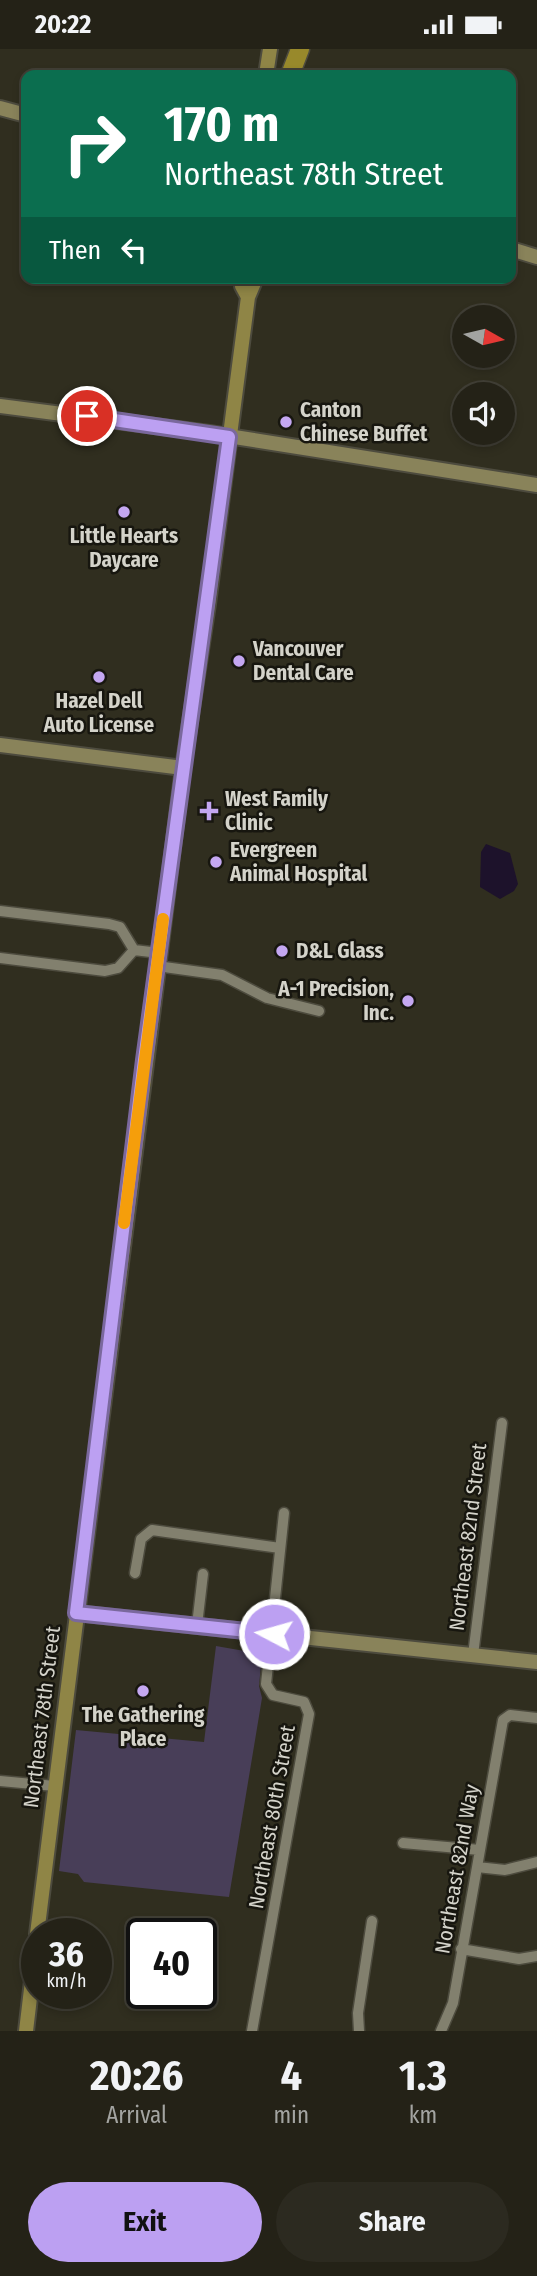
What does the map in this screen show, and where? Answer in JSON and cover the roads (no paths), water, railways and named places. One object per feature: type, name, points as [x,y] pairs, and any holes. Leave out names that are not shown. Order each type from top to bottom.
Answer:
[{"type":"highway","points":[[292,70],[300,49]]},
{"type":"main road","points":[[267,70],[270,49]]},
{"type":"main road","points":[[291,70],[294,49]]},
{"type":"main road","name":"Northeast 78th Street","points":[[243,284],[248,297]]},
{"type":"main road","name":"Northeast 78th Street","points":[[39,1918],[183,768],[208,604],[248,297],[253,284]]},
{"type":"main road","points":[[26,2031],[29,2009]]},
{"type":"street","points":[[0,108],[21,114]]},
{"type":"street","points":[[516,251],[537,257]]},
{"type":"street","points":[[0,406],[229,437],[537,485]]},
{"type":"street","points":[[0,745],[183,768]]},
{"type":"street","points":[[0,911],[120,927],[134,950],[222,975],[267,998],[319,1011]]},
{"type":"street","points":[[0,958],[105,971],[118,968],[134,950]]},
{"type":"street","name":"Northeast 82nd Street","points":[[473,1655],[502,1423]]},
{"type":"street","name":"Northeast 80th Street","points":[[253,2031],[310,1711],[304,1702],[273,1695],[267,1690],[266,1680],[274,1634],[279,1548],[285,1513]]},
{"type":"street","points":[[135,1573],[141,1539],[152,1530],[279,1548]]},
{"type":"street","points":[[197,1625],[203,1574]]},
{"type":"street","points":[[76,1613],[537,1662]]},
{"type":"street","name":"Northeast 82nd Way","points":[[442,2030],[453,2003],[505,1716],[537,1718]]},
{"type":"street","points":[[0,1781],[55,1786]]},
{"type":"street","points":[[403,1843],[480,1850]]},
{"type":"street","points":[[477,1867],[505,1870],[537,1862]]},
{"type":"street","points":[[359,2031],[358,2013],[372,1921]]},
{"type":"street","points":[[461,1949],[519,1959],[537,1956]]},
{"type":"place","name":"Canton Chinese Buffet","points":[[286,422]]},
{"type":"place","name":"Little Hearts Daycare","points":[[124,512]]},
{"type":"place","name":"Vancouver Dental Care","points":[[239,661]]},
{"type":"place","name":"Hazel Dell Auto License","points":[[99,677]]},
{"type":"place","name":"West Family Clinic","points":[[209,811]]},
{"type":"place","name":"Evergreen Animal Hospital","points":[[216,862]]},
{"type":"place","name":"D&L Glass","points":[[282,951]]},
{"type":"place","name":"A-1 Precision, Inc.","points":[[408,1001]]},
{"type":"place","name":"The Gathering Place","points":[[143,1691]]}]
